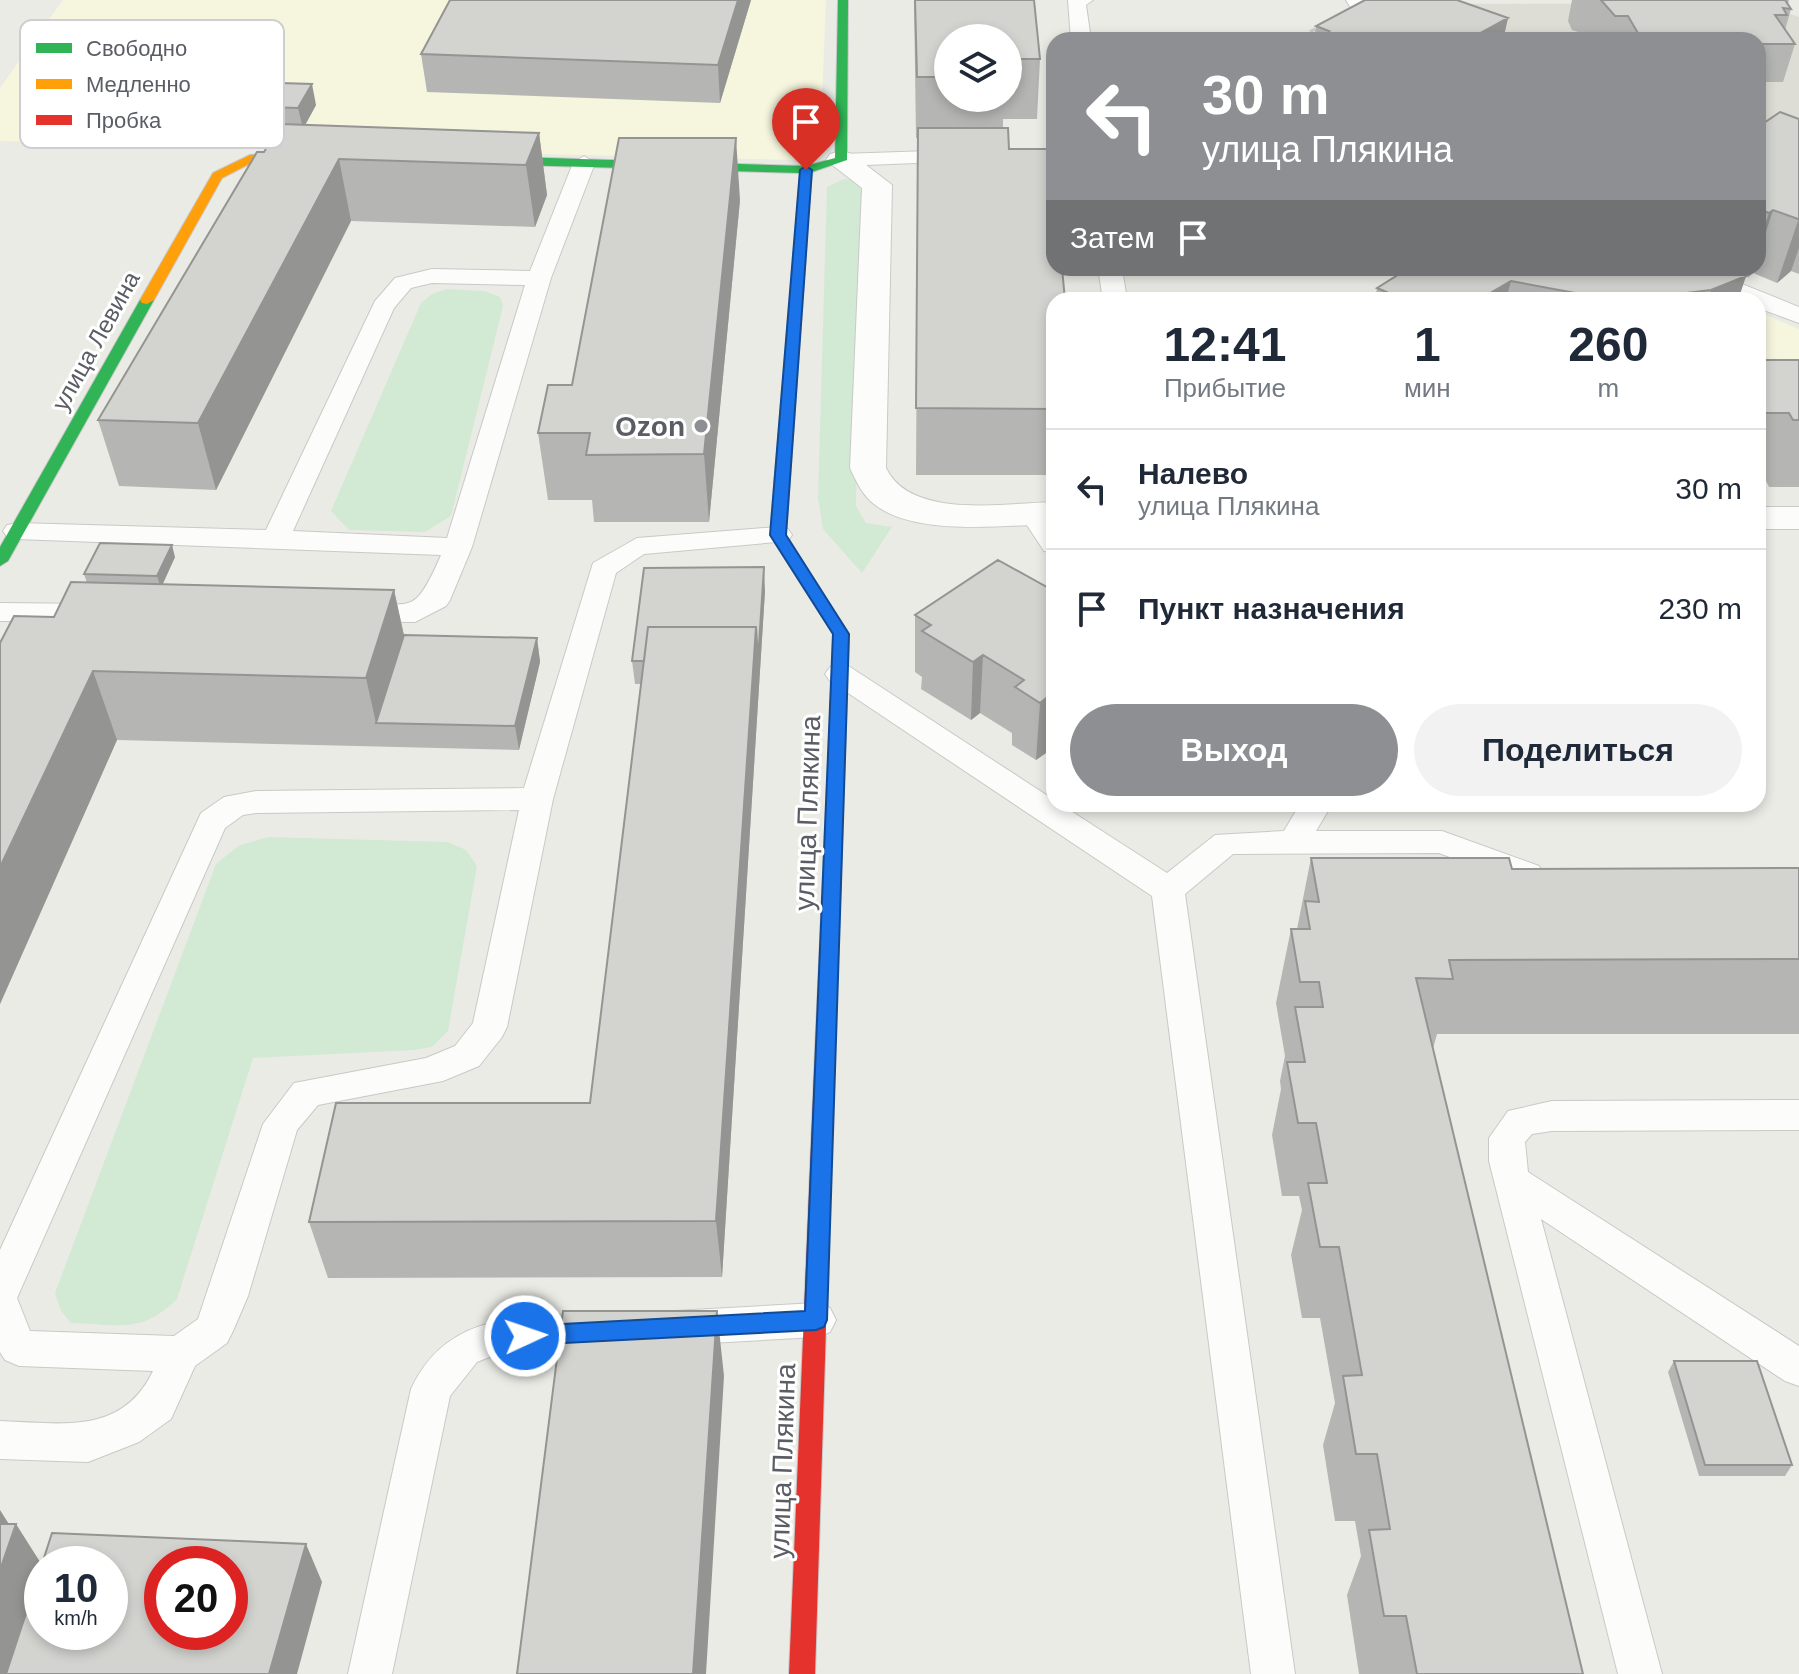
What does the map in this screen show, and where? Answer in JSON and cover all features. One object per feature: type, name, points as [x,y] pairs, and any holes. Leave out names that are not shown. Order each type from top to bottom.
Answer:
[{"type":"street","points":[[841,160],[843,0]]},
{"type":"street","name":"улица Левина","points":[[0,561],[217,176],[247,159],[277,154],[338,156]]},
{"type":"street","points":[[461,159],[806,170],[841,160]]},
{"type":"street","points":[[841,160],[877,185],[868,468],[875,483],[890,498],[940,513],[1044,513]]},
{"type":"street","points":[[778,535],[806,170]]},
{"type":"street","points":[[1766,518],[1799,518]]},
{"type":"street","name":"улица Плякина","points":[[778,535],[841,634],[802,1674]]},
{"type":"lane","points":[[1080,32],[1076,2],[1083,0]]},
{"type":"lane","points":[[1356,0],[1359,6],[1427,32]]},
{"type":"lane","points":[[841,160],[976,155]]},
{"type":"lane","points":[[332,614],[415,613],[436,600],[458,547],[539,278],[584,163]]},
{"type":"lane","points":[[276,539],[383,306],[403,283],[432,276],[539,278]]},
{"type":"lane","points":[[1702,276],[1740,292]]},
{"type":"lane","points":[[1766,302],[1799,316]]},
{"type":"lane","points":[[17,531],[458,547]]},
{"type":"lane","points":[[0,1440],[88,1443],[124,1429],[157,1406],[181,1354],[213,1331],[228,1296],[281,1124],[307,1093],[430,1071],[467,1056],[490,1027],[537,799],[603,569],[637,546],[778,535]]},
{"type":"lane","points":[[0,612],[127,613]]},
{"type":"lane","points":[[840,674],[1046,810]]},
{"type":"lane","points":[[0,1293],[212,821],[235,805],[256,802],[537,799]]},
{"type":"lane","points":[[1050,812],[1168,890],[1273,1674]]},
{"type":"lane","points":[[1293,843],[1311,812]]},
{"type":"lane","points":[[1168,890],[1226,843],[1442,842],[1537,877],[1552,877]]},
{"type":"lane","points":[[1640,1674],[1507,1161],[1507,1138],[1521,1121],[1552,1116],[1799,1115]]},
{"type":"lane","points":[[1513,1181],[1799,1368]]},
{"type":"lane","points":[[0,1304],[3,1321],[19,1348],[181,1354]]},
{"type":"lane","points":[[370,1674],[431,1389],[463,1350],[496,1337],[816,1320]]},
{"type":"shaded area","points":[[63,0],[826,0],[820,147],[811,155],[794,160],[284,148],[284,20],[49,20]]},
{"type":"shaded area","points":[[1757,3],[1799,17],[1799,156],[1766,145],[1766,32],[1450,32],[1393,4]]},
{"type":"shaded area","points":[[20,60],[20,141],[0,141],[0,88]]},
{"type":"shaded area","points":[[844,179],[857,181],[862,190],[856,506],[866,523],[892,527],[862,573],[823,529],[818,498],[827,187]]},
{"type":"shaded area","points":[[447,289],[484,291],[500,297],[503,306],[451,516],[425,532],[349,530],[331,511],[421,303],[432,294]]},
{"type":"shaded area","points":[[1766,315],[1799,329],[1799,363],[1766,362]]},
{"type":"shaded area","points":[[268,837],[448,842],[466,850],[477,866],[448,1031],[432,1047],[414,1050],[253,1058],[177,1299],[140,1323],[71,1323],[61,1311],[55,1293],[216,864],[238,846]]},
{"type":"building","points":[[450,0],[738,0],[718,65],[421,54]]},
{"type":"building","points":[[915,0],[1034,0],[1040,59],[1022,59],[1022,24],[934,24],[934,77],[917,77]]},
{"type":"building","points":[[1365,0],[1457,0],[1508,18],[1483,32],[1327,32],[1316,26]]},
{"type":"building","points":[[1601,0],[1785,0],[1791,9],[1783,8],[1787,15],[1775,15],[1795,44],[1766,44],[1766,32],[1637,32],[1628,16],[1615,16]]},
{"type":"building","points":[[284,83],[312,84],[298,108],[284,108]]},
{"type":"building","points":[[1780,112],[1799,119],[1798,219],[1773,210],[1766,212],[1766,122]]},
{"type":"building","points":[[284,124],[539,133],[526,165],[339,159],[198,423],[98,420],[257,152],[264,152],[266,148],[284,148]]},
{"type":"building","points":[[918,128],[1008,128],[1009,149],[1046,149],[1046,276],[1063,276],[1064,292],[1046,292],[1046,409],[916,408]]},
{"type":"building","points":[[619,138],[736,138],[704,454],[586,455],[590,433],[538,433],[548,385],[572,385]]},
{"type":"building","points":[[1396,276],[1746,276],[1711,290],[1694,292],[1570,292],[1511,281],[1492,292],[1386,292],[1377,288]]},
{"type":"building","points":[[1766,360],[1799,360],[1799,420],[1793,420],[1789,413],[1766,413]]},
{"type":"building","points":[[100,543],[172,545],[157,576],[84,574]]},
{"type":"building","points":[[998,560],[1046,587],[1046,698],[1040,703],[1015,687],[1024,680],[983,655],[973,662],[922,631],[931,625],[915,615]]},
{"type":"building","points":[[764,567],[758,660],[756,627],[648,627],[644,661],[632,661],[644,568]]},
{"type":"building","points":[[71,582],[394,590],[366,678],[93,671],[0,867],[0,643],[14,616],[54,617]]},
{"type":"building","points":[[648,627],[756,627],[716,1221],[309,1222],[336,1103],[590,1103]]},
{"type":"building","points":[[404,635],[537,638],[515,726],[376,723]]},
{"type":"building","points":[[1311,858],[1509,858],[1512,869],[1799,868],[1799,959],[1449,960],[1453,979],[1416,978],[1583,1674],[1417,1674],[1406,1616],[1384,1616],[1369,1530],[1390,1529],[1377,1454],[1356,1454],[1343,1376],[1362,1375],[1339,1247],[1320,1247],[1308,1183],[1327,1183],[1316,1123],[1298,1123],[1287,1062],[1305,1062],[1295,1007],[1323,1007],[1319,982],[1300,982],[1291,929],[1310,929],[1305,901],[1319,902]]},
{"type":"building","points":[[563,1311],[717,1311],[693,1674],[517,1674]]},
{"type":"building","points":[[1674,1361],[1757,1361],[1792,1465],[1705,1465]]},
{"type":"building","points":[[0,1524],[16,1524],[0,1570]]},
{"type":"building","points":[[52,1533],[306,1544],[269,1674],[6,1674],[24,1620],[24,1650],[128,1650],[128,1546],[48,1546]]},
{"type":"traffic: fast","points":[[801,237],[806,170],[841,160],[843,0]]},
{"type":"traffic: fast","points":[[485,160],[806,170]]},
{"type":"traffic: fast","points":[[0,561],[147,300]]},
{"type":"traffic: slow","points":[[147,300],[217,176],[250,159],[312,155]]},
{"type":"traffic: slow","points":[[824,1074],[839,695]]},
{"type":"traffic: jam","points":[[801,237],[778,535],[841,634],[839,695]]},
{"type":"traffic: jam","points":[[802,1674],[824,1074]]},
{"type":"place","name":"Ozon","points":[[701,426]]},
{"type":"route","points":[[525,1336],[816,1320],[841,634],[778,535],[806,170]]}]
